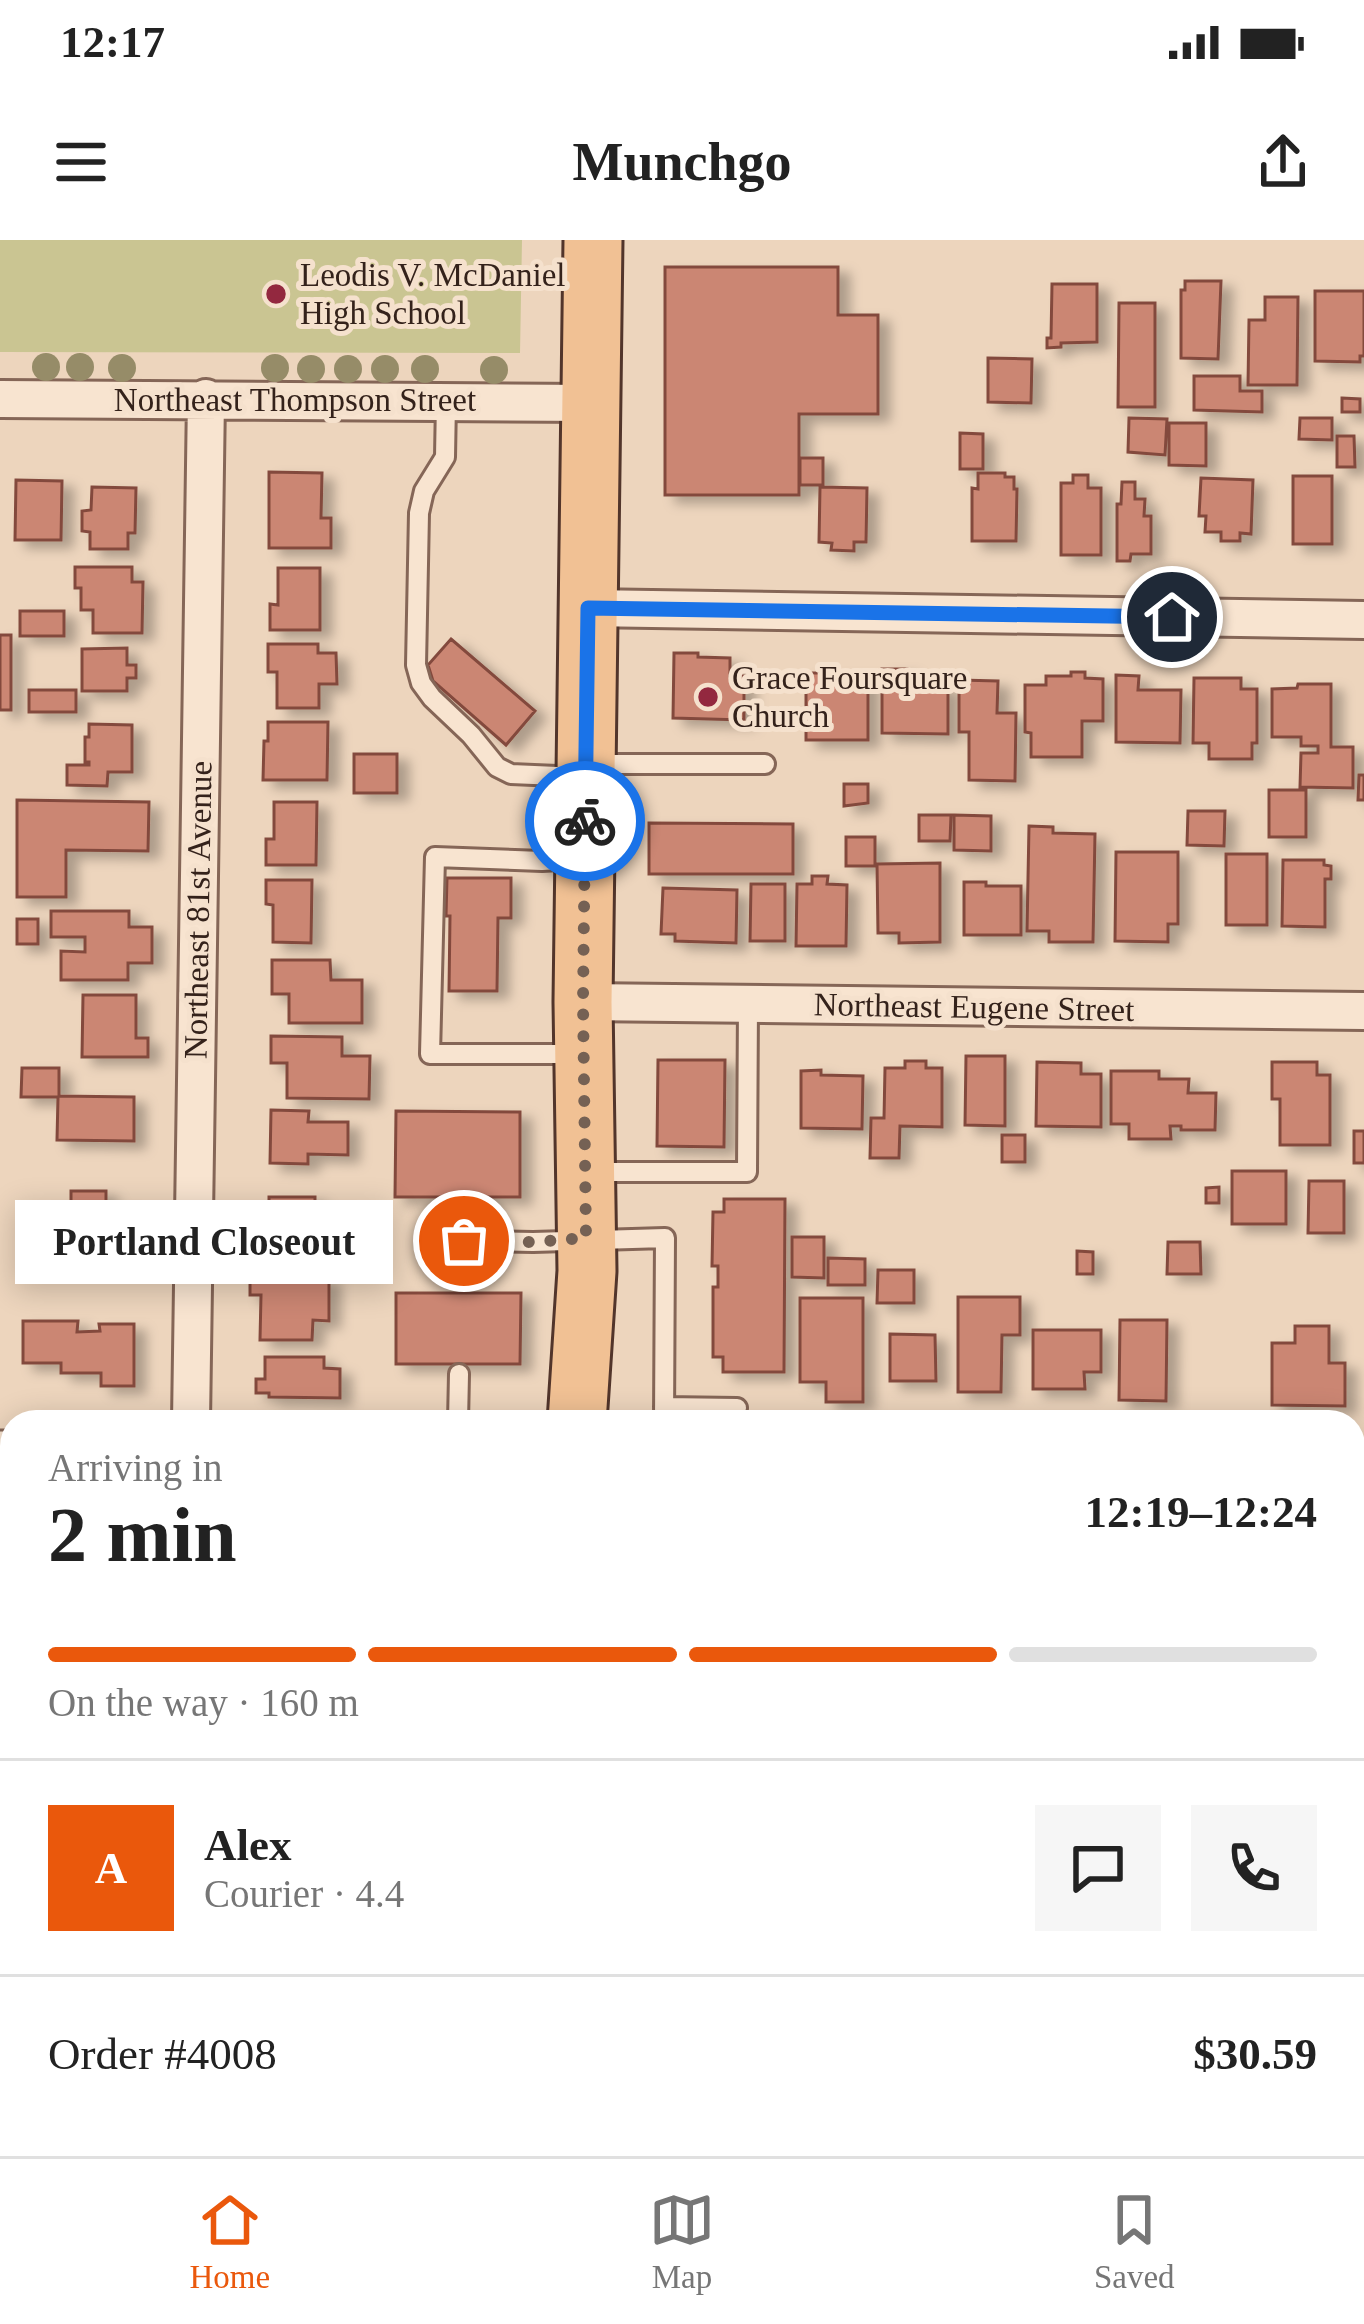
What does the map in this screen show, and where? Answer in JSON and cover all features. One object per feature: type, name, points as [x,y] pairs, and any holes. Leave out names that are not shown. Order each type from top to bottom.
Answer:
[{"type":"main road","points":[[579,1410],[586,1238],[583,1028],[593,240]]},
{"type":"street","name":"Northeast 81st Avenue","points":[[191,1410],[206,398]]},
{"type":"street","name":"Northeast Thompson Street","points":[[0,399],[591,403]]},
{"type":"street","points":[[588,608],[1364,620]]},
{"type":"street","name":"Northeast Eugene Street","points":[[583,1028],[748,1004],[1364,1011]]},
{"type":"lane","points":[[446,401],[445,458],[424,491],[419,513],[416,665],[432,698],[497,767],[511,774],[765,764]]},
{"type":"lane","points":[[583,1028],[430,1054],[435,857],[585,859]]},
{"type":"lane","points":[[585,1172],[747,1172],[748,1004]]},
{"type":"lane","points":[[430,1240],[665,1238],[664,1410]]},
{"type":"lane","points":[[458,1374],[458,1410]]},
{"type":"lane","points":[[713,1410],[737,1408]]},
{"type":"shaded area","name":"Leodis V. McDaniel High School","points":[[0,240],[522,240],[520,353],[0,352]]},
{"type":"building","points":[[665,267],[838,267],[838,315],[878,315],[878,414],[799,414],[799,495],[665,495]]},
{"type":"building","points":[[1185,281],[1221,281],[1218,359],[1181,358]]},
{"type":"building","points":[[1052,284],[1097,284],[1097,342],[1047,348]]},
{"type":"building","points":[[1315,291],[1364,291],[1364,356],[1360,362],[1315,361]]},
{"type":"building","points":[[1265,297],[1298,297],[1297,385],[1248,385],[1249,320],[1265,320]]},
{"type":"building","points":[[1119,303],[1155,303],[1155,407],[1118,407]]},
{"type":"building","points":[[988,358],[1032,359],[1031,403],[988,402]]},
{"type":"building","points":[[1194,376],[1240,376],[1240,391],[1262,391],[1262,412],[1194,410]]},
{"type":"building","points":[[1342,398],[1360,399],[1360,412],[1342,412]]},
{"type":"building","points":[[1129,418],[1167,419],[1165,455],[1128,452]]},
{"type":"building","points":[[1300,418],[1332,418],[1332,440],[1299,439]]},
{"type":"building","points":[[1169,423],[1206,423],[1206,466],[1169,465]]},
{"type":"building","points":[[960,433],[983,434],[983,469],[960,469]]},
{"type":"building","points":[[1337,436],[1354,436],[1355,467],[1337,467]]},
{"type":"building","points":[[800,458],[823,458],[823,485],[800,485]]},
{"type":"building","points":[[269,472],[322,473],[321,518],[331,518],[331,548],[269,548]]},
{"type":"building","points":[[978,473],[1014,477],[1016,541],[972,541],[972,488],[978,489]]},
{"type":"building","points":[[1073,475],[1088,475],[1088,488],[1101,488],[1101,555],[1061,555],[1061,483],[1073,483]]},
{"type":"building","points":[[1293,476],[1332,476],[1332,544],[1293,544]]},
{"type":"building","points":[[1201,478],[1253,480],[1251,534],[1240,533],[1240,541],[1221,541],[1221,532],[1205,532],[1206,516],[1199,516]]},
{"type":"building","points":[[16,480],[62,481],[61,540],[15,540]]},
{"type":"building","points":[[1122,482],[1135,482],[1135,499],[1145,499],[1144,516],[1151,516],[1151,554],[1131,554],[1130,561],[1117,561],[1117,504],[1121,504]]},
{"type":"building","points":[[92,487],[136,488],[135,533],[128,533],[128,549],[90,549],[90,532],[82,531],[82,511],[91,510]]},
{"type":"building","points":[[820,487],[867,488],[866,542],[854,542],[854,551],[831,550],[832,543],[819,542]]},
{"type":"building","points":[[75,567],[132,567],[132,582],[143,582],[142,633],[93,633],[93,610],[81,610]]},
{"type":"building","points":[[278,568],[320,568],[320,630],[270,630],[270,604],[278,605]]},
{"type":"building","points":[[20,611],[64,611],[64,636],[20,636]]},
{"type":"building","points":[[0,635],[11,635],[11,710],[0,710]]},
{"type":"building","points":[[451,639],[535,711],[506,745],[433,681],[428,665]]},
{"type":"building","points":[[268,644],[318,644],[318,653],[336,653],[337,684],[319,684],[319,708],[277,708],[277,672],[268,672]]},
{"type":"building","points":[[127,648],[127,665],[136,665],[136,678],[127,678],[127,691],[82,691],[82,649]]},
{"type":"building","name":"Grace Foursquare Church","points":[[674,653],[730,658],[730,676],[744,676],[744,720],[673,718]]},
{"type":"building","points":[[882,669],[907,669],[907,684],[948,685],[948,734],[882,733]]},
{"type":"building","points":[[1071,672],[1103,679],[1103,721],[1082,721],[1082,757],[1031,757],[1031,733],[1025,732],[1025,685],[1046,685],[1046,676],[1071,676]]},
{"type":"building","points":[[806,673],[868,673],[868,740],[806,740]]},
{"type":"building","points":[[1116,675],[1139,676],[1138,690],[1181,690],[1180,743],[1116,742]]},
{"type":"building","points":[[1194,678],[1241,678],[1241,689],[1257,689],[1257,743],[1252,743],[1252,759],[1209,759],[1209,743],[1193,743]]},
{"type":"building","points":[[959,680],[998,681],[997,713],[1016,713],[1015,781],[969,780],[969,732],[959,732]]},
{"type":"building","points":[[1298,684],[1331,684],[1331,747],[1353,747],[1353,788],[1300,787],[1301,753],[1318,753],[1318,746],[1301,746],[1301,737],[1272,737],[1272,689],[1297,688]]},
{"type":"building","points":[[29,690],[76,690],[76,712],[29,712]]},
{"type":"building","points":[[268,722],[328,722],[327,780],[263,780]]},
{"type":"building","points":[[89,724],[132,725],[132,772],[108,772],[107,786],[67,785],[67,765],[89,765],[85,737],[89,737]]},
{"type":"building","points":[[354,754],[397,754],[397,793],[354,793]]},
{"type":"building","points":[[1359,775],[1364,775],[1364,800],[1358,800]]},
{"type":"building","points":[[844,784],[868,784],[868,803],[844,806]]},
{"type":"building","points":[[1269,790],[1306,790],[1306,837],[1269,837]]},
{"type":"building","points":[[17,800],[149,802],[148,851],[66,850],[66,897],[17,897]]},
{"type":"building","points":[[274,802],[317,802],[316,865],[266,865],[266,839],[274,839]]},
{"type":"building","points":[[1188,811],[1225,811],[1224,846],[1187,845]]},
{"type":"building","points":[[919,815],[951,815],[950,841],[919,841]]},
{"type":"building","points":[[954,815],[991,816],[991,851],[954,850]]},
{"type":"building","points":[[649,823],[793,824],[793,874],[649,874]]},
{"type":"building","points":[[1029,826],[1053,827],[1053,833],[1095,834],[1093,942],[1049,942],[1049,931],[1027,931]]},
{"type":"building","points":[[846,837],[875,837],[875,866],[846,866]]},
{"type":"building","points":[[1116,852],[1178,852],[1178,924],[1168,924],[1168,942],[1115,941]]},
{"type":"building","points":[[1226,854],[1267,854],[1267,925],[1226,925]]},
{"type":"building","points":[[1283,860],[1324,860],[1324,865],[1331,866],[1331,879],[1325,879],[1325,927],[1282,926]]},
{"type":"building","points":[[940,863],[940,942],[899,943],[899,933],[878,933],[877,864]]},
{"type":"building","points":[[812,876],[828,876],[827,884],[847,885],[846,946],[796,946],[797,884],[812,884]]},
{"type":"building","points":[[447,878],[511,878],[511,918],[498,918],[497,991],[449,991]]},
{"type":"building","points":[[266,880],[312,880],[311,943],[273,942],[273,905],[266,904]]},
{"type":"building","points":[[964,882],[1021,886],[1021,935],[964,935]]},
{"type":"building","points":[[751,884],[785,884],[785,941],[750,941]]},
{"type":"building","points":[[663,888],[737,890],[736,943],[675,941],[675,934],[661,934]]},
{"type":"building","points":[[51,911],[129,911],[129,927],[152,927],[152,963],[128,963],[128,980],[61,980],[61,951],[85,952],[85,937],[51,937]]},
{"type":"building","points":[[17,919],[38,919],[38,944],[17,944]]},
{"type":"building","points":[[272,960],[330,960],[331,980],[362,980],[362,1023],[289,1023],[289,994],[272,994]]},
{"type":"building","points":[[83,995],[136,995],[136,1038],[148,1038],[148,1057],[82,1057]]},
{"type":"building","points":[[271,1036],[342,1037],[342,1056],[370,1056],[369,1099],[287,1098],[287,1063],[271,1063]]},
{"type":"building","points":[[966,1056],[1005,1056],[1005,1126],[965,1125]]},
{"type":"building","points":[[658,1060],[725,1060],[724,1147],[657,1146]]},
{"type":"building","points":[[905,1061],[926,1061],[926,1068],[942,1068],[942,1127],[900,1126],[899,1158],[870,1158],[871,1118],[884,1118],[885,1068],[905,1068]]},
{"type":"building","points":[[1037,1062],[1081,1063],[1081,1074],[1101,1074],[1101,1127],[1036,1126]]},
{"type":"building","points":[[1272,1062],[1317,1062],[1317,1075],[1330,1075],[1330,1145],[1280,1145],[1280,1099],[1272,1099]]},
{"type":"building","points":[[22,1068],[59,1068],[59,1096],[134,1097],[134,1141],[57,1140],[58,1097],[21,1097]]},
{"type":"building","points":[[821,1070],[821,1075],[863,1076],[862,1129],[801,1128],[801,1071]]},
{"type":"building","points":[[1111,1071],[1159,1071],[1159,1079],[1189,1079],[1188,1093],[1216,1093],[1215,1130],[1170,1126],[1171,1139],[1129,1139],[1129,1124],[1111,1124]]},
{"type":"building","points":[[271,1110],[309,1111],[308,1122],[348,1122],[348,1155],[308,1154],[308,1164],[270,1163]]},
{"type":"building","points":[[396,1111],[520,1112],[520,1197],[395,1197]]},
{"type":"building","points":[[1354,1131],[1364,1131],[1364,1163],[1354,1163]]},
{"type":"building","points":[[1002,1135],[1025,1135],[1025,1162],[1002,1162]]},
{"type":"building","points":[[1232,1171],[1286,1171],[1286,1224],[1232,1224]]},
{"type":"building","points":[[1309,1181],[1344,1181],[1344,1233],[1308,1233]]},
{"type":"building","points":[[1219,1187],[1219,1203],[1206,1203],[1206,1188]]},
{"type":"building","points":[[71,1191],[106,1191],[106,1206],[130,1206],[130,1255],[71,1254]]},
{"type":"building","points":[[269,1197],[315,1197],[315,1224],[328,1224],[328,1263],[258,1262],[258,1223],[269,1223]]},
{"type":"building","points":[[724,1199],[785,1199],[784,1372],[723,1372],[723,1357],[713,1357],[713,1287],[718,1287],[718,1266],[712,1266],[713,1212],[724,1212]]},
{"type":"building","points":[[792,1237],[824,1237],[824,1278],[792,1277]]},
{"type":"building","points":[[1168,1242],[1200,1242],[1201,1274],[1167,1274]]},
{"type":"building","points":[[1077,1251],[1093,1252],[1093,1274],[1077,1274]]},
{"type":"building","points":[[828,1258],[865,1259],[865,1285],[828,1285]]},
{"type":"building","points":[[878,1270],[914,1270],[914,1303],[877,1303]]},
{"type":"building","points":[[250,1276],[329,1277],[329,1321],[313,1320],[312,1340],[260,1340],[261,1295],[250,1295]]},
{"type":"building","points":[[396,1293],[521,1293],[520,1364],[396,1364]]},
{"type":"building","points":[[958,1297],[1020,1297],[1020,1335],[1002,1335],[1001,1392],[958,1392]]},
{"type":"building","points":[[800,1298],[863,1298],[863,1402],[826,1402],[826,1382],[800,1382]]},
{"type":"building","points":[[1120,1320],[1167,1320],[1166,1401],[1119,1400]]},
{"type":"building","points":[[23,1321],[78,1321],[77,1332],[100,1331],[99,1324],[134,1324],[134,1386],[101,1386],[101,1373],[61,1373],[61,1363],[23,1363]]},
{"type":"building","points":[[1295,1326],[1329,1326],[1329,1363],[1345,1363],[1345,1406],[1272,1405],[1272,1343],[1295,1343]]},
{"type":"building","points":[[1033,1330],[1101,1330],[1101,1372],[1084,1372],[1085,1389],[1033,1389]]},
{"type":"building","points":[[890,1334],[935,1335],[936,1381],[890,1381]]},
{"type":"building","points":[[265,1357],[324,1357],[324,1368],[340,1369],[340,1398],[256,1393],[256,1379],[265,1379]]},
{"type":"way so far","points":[[464,1241],[586,1238],[585,821]]},
{"type":"place","name":"Leodis V. McDaniel High School","points":[[276,294]]},
{"type":"place","name":"Grace Foursquare Church","points":[[708,697]]},
{"type":"place","name":"Portland Closeout","points":[[464,1241]]},
{"type":"route","points":[[585,821],[588,608],[1172,617]]}]
